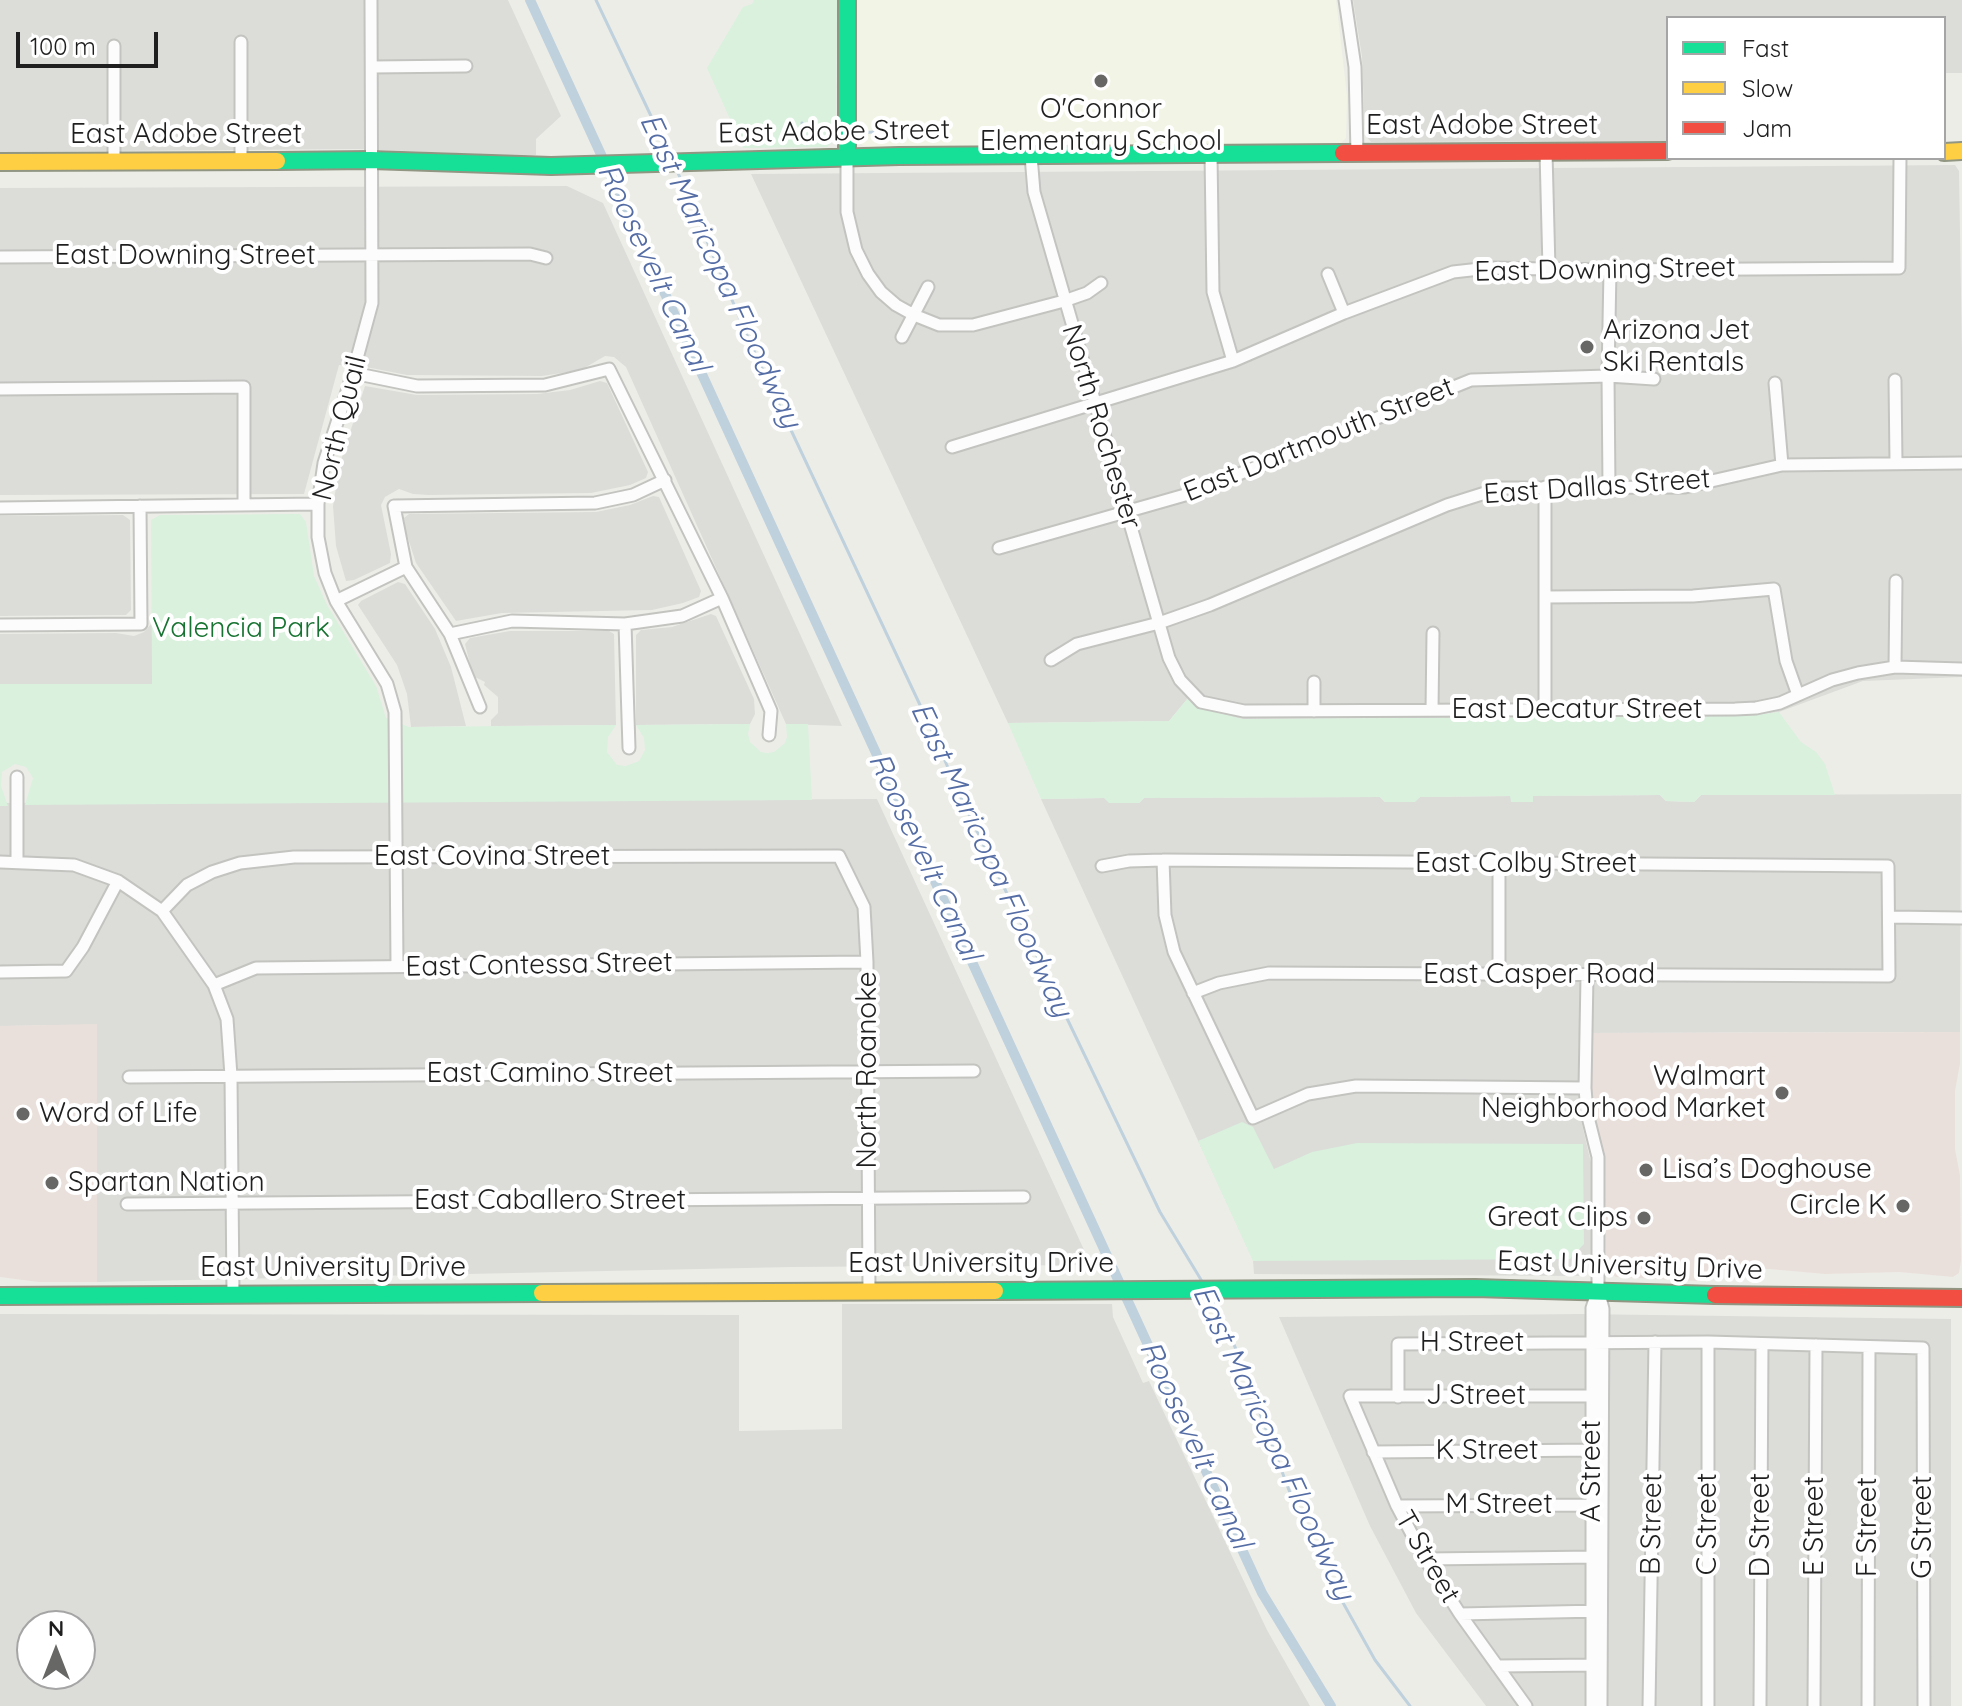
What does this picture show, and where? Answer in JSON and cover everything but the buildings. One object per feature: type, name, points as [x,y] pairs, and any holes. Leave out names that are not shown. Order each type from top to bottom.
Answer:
[{"type":"main road","points":[[847,0],[847,157]]},
{"type":"main road","name":"East Adobe Street","points":[[0,162],[371,160],[497,165],[847,157],[1666,151]]},
{"type":"main road","name":"East University Drive","points":[[0,1296],[1250,1289],[1598,1290],[1772,1297],[1962,1298]]},
{"type":"street","name":"North Quail","points":[[371,0],[372,303],[324,463],[318,504],[318,537],[325,573],[336,601],[387,684],[395,712],[397,966]]},
{"type":"street","points":[[1345,0],[1355,67],[1357,153]]},
{"type":"street","points":[[241,42],[241,160]]},
{"type":"street","points":[[114,46],[114,161]]},
{"type":"street","points":[[372,67],[466,66]]},
{"type":"street","points":[[1546,152],[1549,269]]},
{"type":"street","points":[[1211,155],[1213,292],[1233,361]]},
{"type":"street","name":"North Rochester","points":[[1031,156],[1034,192],[1064,301],[1159,623],[1175,673],[1189,692]]},
{"type":"street","points":[[847,157],[847,212],[856,250],[881,292],[914,315],[939,325],[973,325],[1064,301],[1087,293],[1101,283]]},
{"type":"street","name":"East Downing Street","points":[[952,447],[1233,361],[1344,313],[1453,272],[1489,268],[1899,268],[1900,160]]},
{"type":"street","name":"East Downing Street","points":[[0,257],[530,254],[546,258]]},
{"type":"street","points":[[1609,488],[1610,270]]},
{"type":"street","points":[[1328,274],[1344,313]]},
{"type":"street","points":[[902,337],[928,287]]},
{"type":"street","points":[[353,373],[417,386],[545,385],[609,369],[722,598],[771,711],[769,735]]},
{"type":"street","name":"East Dartmouth Street","points":[[999,548],[1192,493],[1447,387],[1471,380],[1608,376],[1654,379]]},
{"type":"street","points":[[1895,380],[1896,463]]},
{"type":"street","points":[[1775,383],[1782,465]]},
{"type":"street","points":[[0,389],[244,387],[244,505]]},
{"type":"street","name":"East Dallas Street","points":[[1051,660],[1077,644],[1159,623],[1210,605],[1475,494],[1501,488],[1685,487],[1782,465],[1962,463]]},
{"type":"street","points":[[480,707],[450,634],[406,567],[394,506],[595,503],[633,495],[665,480]]},
{"type":"street","points":[[1545,487],[1545,710]]},
{"type":"street","points":[[0,508],[318,504]]},
{"type":"street","points":[[0,625],[141,624],[140,506]]},
{"type":"street","points":[[336,601],[406,567]]},
{"type":"street","points":[[1895,667],[1896,581]]},
{"type":"street","points":[[1545,597],[1693,596],[1774,589],[1786,661],[1798,695]]},
{"type":"street","points":[[450,634],[512,621],[625,624],[682,616],[722,598]]},
{"type":"street","points":[[625,624],[629,748]]},
{"type":"street","points":[[1432,710],[1433,633]]},
{"type":"street","name":"East Decatur Street","points":[[1189,692],[1201,702],[1244,711],[1746,709],[1780,703],[1858,673],[1895,667],[1962,669]]},
{"type":"street","points":[[1314,682],[1314,711]]},
{"type":"street","points":[[17,777],[17,862]]},
{"type":"street","name":"East Covina Street","points":[[162,911],[187,885],[212,872],[240,863],[294,857],[839,856]]},
{"type":"street","name":"North Roanoke","points":[[839,856],[864,907],[869,1290]]},
{"type":"street","points":[[1163,860],[1165,915],[1174,952],[1253,1118],[1308,1094],[1356,1086],[1585,1088]]},
{"type":"street","name":"East Colby Street","points":[[1102,866],[1163,860],[1888,866],[1890,917]]},
{"type":"street","points":[[0,862],[74,865],[118,881],[162,911],[214,985],[227,1019],[231,1076],[233,1295]]},
{"type":"street","points":[[1499,864],[1499,975]]},
{"type":"street","points":[[0,972],[66,971],[90,935],[118,881]]},
{"type":"street","points":[[1890,917],[1962,918]]},
{"type":"street","name":"East Casper Road","points":[[1193,993],[1219,983],[1269,973],[1889,976],[1890,917]]},
{"type":"street","name":"East Contessa Street","points":[[214,985],[256,968],[867,962]]},
{"type":"street","name":"A Street","points":[[1587,976],[1585,1088],[1587,1113],[1598,1157],[1598,1290],[1603,1309],[1598,1342],[1597,1396],[1597,1665],[1601,1706]]},
{"type":"street","name":"East Camino Street","points":[[129,1077],[974,1071]]},
{"type":"street","name":"East Caballero Street","points":[[127,1204],[1024,1197]]},
{"type":"street","points":[[1598,1342],[1869,1347]]},
{"type":"street","name":"H Street","points":[[1398,1397],[1398,1344],[1598,1342]]},
{"type":"street","name":"B Street","points":[[1649,1706],[1655,1342]]},
{"type":"street","name":"C Street","points":[[1708,1342],[1708,1706]]},
{"type":"street","name":"D Street","points":[[1760,1706],[1762,1344]]},
{"type":"street","name":"E Street","points":[[1814,1706],[1816,1345]]},
{"type":"street","name":"G Street","points":[[1869,1347],[1923,1348],[1924,1706]]},
{"type":"street","name":"F Street","points":[[1868,1706],[1869,1347]]},
{"type":"street","name":"J Street","points":[[1350,1396],[1597,1396]]},
{"type":"street","name":"T Street","points":[[1350,1396],[1397,1506],[1425,1559],[1526,1706]]},
{"type":"street","name":"K Street","points":[[1373,1452],[1597,1450]]},
{"type":"street","name":"M Street","points":[[1397,1506],[1597,1504]]},
{"type":"street","points":[[1425,1559],[1597,1557]]},
{"type":"street","points":[[1460,1614],[1597,1611]]},
{"type":"street","points":[[1497,1666],[1597,1665]]},
{"type":"street","name":"A Street","points":[[1592,1706],[1597,1665]]},
{"type":"shaded area","points":[[0,0],[508,0],[561,116],[536,139],[536,155],[527,156],[358,149],[0,152]]},
{"type":"shaded area","name":"O'Connor Elementary School","points":[[857,0],[1336,0],[1347,97],[1346,138],[1340,144],[862,145],[856,135]]},
{"type":"shaded area","points":[[1353,0],[1962,0],[1962,73],[1946,73],[1946,16],[1666,16],[1666,141],[1371,142],[1365,135],[1362,57]]},
{"type":"shaded area","points":[[1955,165],[1959,171],[1962,354],[1962,677],[1863,681],[1779,712],[1747,716],[1242,719],[1219,715],[1188,698],[1169,721],[1008,723],[751,174]]},
{"type":"shaded area","points":[[567,186],[603,203],[842,726],[786,724],[626,367],[614,357],[605,356],[581,370],[542,376],[407,375],[339,365],[304,494],[0,495],[0,188]]},
{"type":"shaded area","points":[[600,381],[607,383],[648,472],[646,478],[630,485],[591,493],[428,495],[399,489],[385,497],[381,505],[390,563],[346,581],[336,546],[333,506],[340,463],[365,386],[417,395],[537,394],[570,390]]},
{"type":"shaded area","points":[[653,496],[659,497],[701,591],[699,597],[652,610],[502,613],[456,621],[416,563],[405,529],[404,518],[409,514],[596,512],[630,505]]},
{"type":"shaded area","points":[[123,515],[130,520],[131,610],[126,615],[0,616],[0,516]]},
{"type":"shaded area","points":[[398,582],[405,584],[435,629],[451,667],[466,726],[411,727],[407,694],[397,665],[358,605]]},
{"type":"shaded area","points":[[711,614],[716,616],[754,699],[755,714],[750,724],[636,725],[636,635],[641,630],[672,627]]},
{"type":"shaded area","points":[[152,623],[153,684],[0,684],[0,634],[116,633],[134,636],[144,632]]},
{"type":"shaded area","points":[[510,631],[609,631],[614,634],[616,725],[491,726],[491,720],[498,713],[498,697],[484,685],[485,682],[473,676],[465,644],[470,638]]},
{"type":"shaded area","points":[[1961,794],[1960,1032],[1579,1033],[1578,1107],[1591,1163],[1591,1261],[1588,1273],[1581,1276],[1254,1274],[1253,1260],[1041,799],[1105,798],[1139,803],[1144,798],[1380,797],[1385,802],[1414,802],[1420,797],[1511,796],[1532,802],[1532,796],[1660,795],[1666,801],[1694,802],[1701,795]]},
{"type":"shaded area","points":[[877,799],[1091,1265],[792,1267],[97,1282],[97,1025],[0,1026],[0,803]]},
{"type":"shaded area","points":[[97,1024],[97,1282],[38,1282],[0,1277],[0,1026]]},
{"type":"shaded area","points":[[1960,1032],[1960,1064],[1955,1091],[1955,1149],[1960,1175],[1959,1273],[1953,1277],[1899,1272],[1825,1274],[1725,1269],[1699,1281],[1616,1277],[1606,1271],[1605,1166],[1592,1103],[1592,1033]]},
{"type":"shaded area","points":[[842,1304],[1112,1304],[1113,1317],[1143,1383],[1149,1381],[1267,1630],[1310,1706],[0,1706],[0,1314],[739,1315],[739,1431],[842,1429]]},
{"type":"shaded area","points":[[1579,1314],[1951,1319],[1951,1706],[1486,1706],[1416,1613],[1370,1526],[1279,1317]]},
{"type":"green space","points":[[754,0],[837,0],[836,133],[835,140],[827,147],[743,148],[707,68],[743,7]]},
{"type":"green space","name":"Valencia Park","points":[[300,514],[306,522],[314,576],[327,605],[376,686],[386,718],[409,727],[616,725],[608,737],[607,752],[617,765],[626,766],[639,761],[645,750],[644,738],[636,725],[750,724],[750,742],[761,752],[767,753],[774,752],[785,743],[786,724],[808,724],[812,800],[25,805],[33,778],[26,767],[15,764],[2,772],[1,786],[8,806],[0,806],[0,684],[152,684],[151,520],[160,515]]},
{"type":"green space","points":[[1188,698],[1205,709],[1242,719],[1747,716],[1779,712],[1801,742],[1816,752],[1825,764],[1835,795],[1701,795],[1694,802],[1666,801],[1660,795],[1533,796],[1533,802],[1511,802],[1510,796],[1420,797],[1415,802],[1385,802],[1380,797],[1144,798],[1139,803],[1109,803],[1104,798],[1041,799],[1008,723],[1169,721]]},
{"type":"green space","points":[[1242,1122],[1253,1127],[1274,1169],[1312,1152],[1357,1143],[1583,1144],[1584,1244],[1570,1259],[1253,1261],[1198,1141]]},
{"type":"waterway","name":"Roosevelt Canal","points":[[530,0],[1262,1593],[1331,1706]]},
{"type":"waterway","name":"East Maricopa Floodway","points":[[596,0],[670,156]]},
{"type":"waterway","points":[[802,123],[807,144]]},
{"type":"waterway","points":[[855,133],[874,132]]},
{"type":"waterway","name":"East Maricopa Floodway","points":[[675,166],[752,347],[963,802],[1160,1212],[1203,1283]]},
{"type":"waterway","name":"East Maricopa Floodway","points":[[1210,1297],[1235,1347],[1295,1506],[1332,1583],[1375,1660],[1410,1706]]},
{"type":"traffic: fast","points":[[847,0],[847,157]]},
{"type":"traffic: fast","points":[[277,161],[371,160],[551,166],[899,156],[1343,153]]},
{"type":"traffic: fast","points":[[995,1291],[1475,1288],[1715,1295]]},
{"type":"traffic: fast","points":[[0,1296],[542,1293]]},
{"type":"traffic: slow","points":[[1946,152],[1962,151]]},
{"type":"traffic: slow","points":[[0,162],[277,161]]},
{"type":"traffic: slow","points":[[542,1293],[995,1291]]},
{"type":"traffic: jam","points":[[1343,153],[1666,151]]},
{"type":"traffic: jam","points":[[1715,1295],[1962,1298]]},
{"type":"place","name":"O'Connor Elementary School","points":[[1101,81]]},
{"type":"place","name":"Arizona Jet Ski Rentals","points":[[1587,347]]},
{"type":"place","name":"Walmart Neighborhood Market","points":[[1782,1093]]},
{"type":"place","name":"Word of Life","points":[[23,1114]]},
{"type":"place","name":"Lisa’s Doghouse","points":[[1646,1170]]},
{"type":"place","name":"Spartan Nation","points":[[52,1183]]},
{"type":"place","name":"Circle K","points":[[1903,1206]]},
{"type":"place","name":"Great Clips","points":[[1644,1218]]}]
